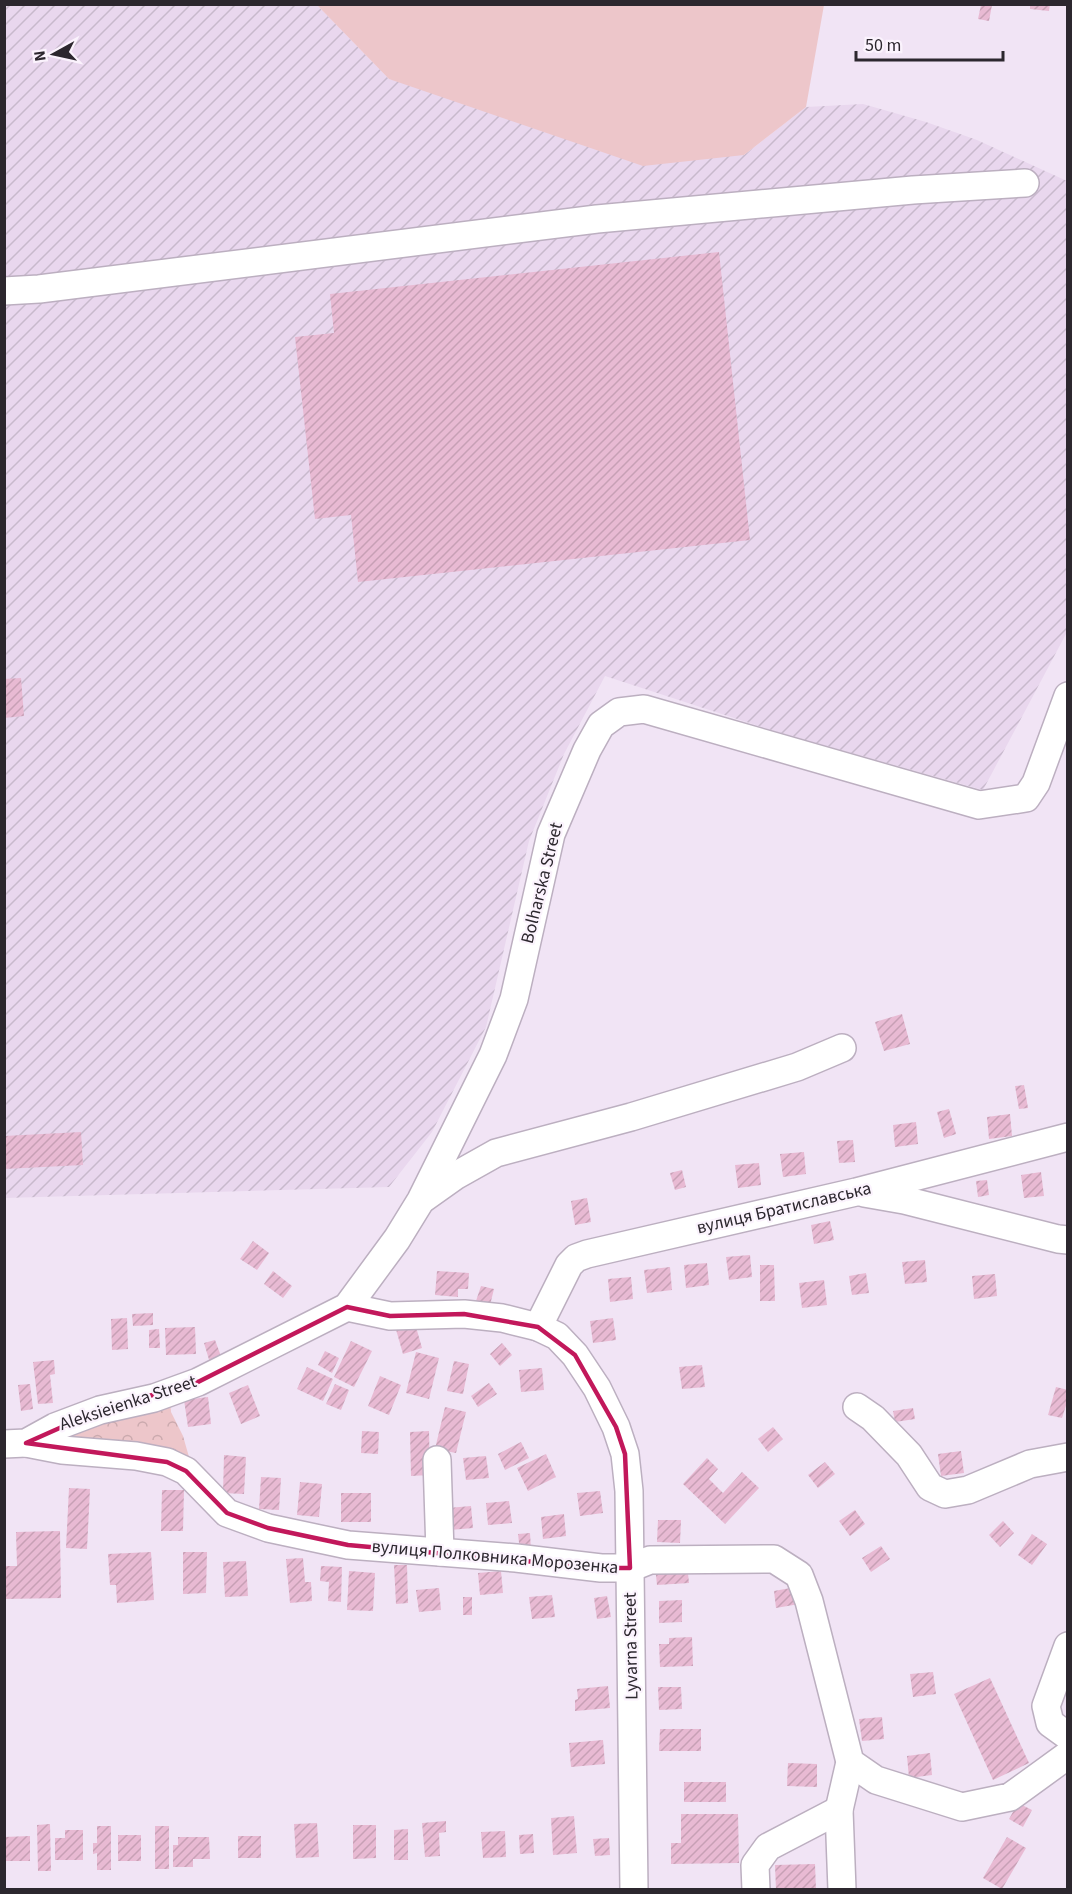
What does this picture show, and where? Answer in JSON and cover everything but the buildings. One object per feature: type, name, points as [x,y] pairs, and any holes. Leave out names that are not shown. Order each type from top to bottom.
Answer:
[{"type":"street","points":[[4,291],[39,289],[597,219],[913,190],[1025,183]]},
{"type":"street","name":"Bolharska Street","points":[[347,1307],[397,1239],[421,1200],[494,1055],[514,999],[551,834],[587,750],[601,726],[619,712],[644,709],[979,806],[1026,798],[1036,783],[1068,696]]},
{"type":"street","points":[[421,1200],[455,1176],[496,1153],[631,1117],[797,1067],[842,1048]]},
{"type":"street","name":"вулиця Братиславська","points":[[538,1326],[569,1265],[576,1258],[586,1254],[856,1192],[1068,1137]]},
{"type":"street","points":[[856,1192],[904,1200],[1068,1240]]},
{"type":"street","points":[[347,1307],[390,1316],[464,1314],[502,1318],[538,1326]]},
{"type":"street","name":"Aleksieienka Street","points":[[15,1444],[100,1410],[153,1398],[198,1382],[347,1307]]},
{"type":"street","name":"Lyvarna Street","points":[[538,1326],[557,1336],[575,1355],[597,1388],[616,1427],[628,1471],[634,1890]]},
{"type":"street","points":[[857,1407],[873,1418],[909,1455],[930,1487],[945,1494],[968,1490],[1030,1464],[1068,1457]]},
{"type":"street","name":"вулиця Полковника Морозенка","points":[[15,1444],[136,1456],[167,1462],[186,1471],[227,1513],[268,1528],[348,1545],[516,1558],[601,1568],[630,1568],[650,1560],[774,1559],[799,1575],[809,1601],[850,1762]]},
{"type":"street","points":[[437,1460],[440,1552]]},
{"type":"street","points":[[1068,1646],[1046,1706],[1050,1723],[1068,1736]]},
{"type":"street","points":[[842,1890],[838,1810],[850,1762],[876,1780],[962,1807],[1010,1797],[1068,1755]]},
{"type":"street","points":[[756,1890],[755,1865],[768,1847],[838,1810]]},
{"type":"highlighted area","points":[[347,1307],[390,1316],[464,1314],[538,1327],[575,1355],[616,1427],[625,1454],[630,1568],[601,1568],[348,1545],[268,1528],[227,1513],[186,1471],[167,1462],[26,1443],[100,1410],[198,1382]]},
{"type":"shaded area","points":[[4,5],[317,5],[389,79],[744,155],[806,107],[863,104],[926,122],[977,140],[1067,181],[1067,632],[983,790],[777,732],[605,676],[564,754],[529,841],[486,1027],[432,1132],[389,1187],[5,1198]]},
{"type":"green space","points":[[317,5],[824,5],[806,107],[744,155],[643,166],[389,79]]},
{"type":"green space","points":[[170,1399],[171,1412],[183,1436],[191,1464],[61,1444],[57,1432]]}]
